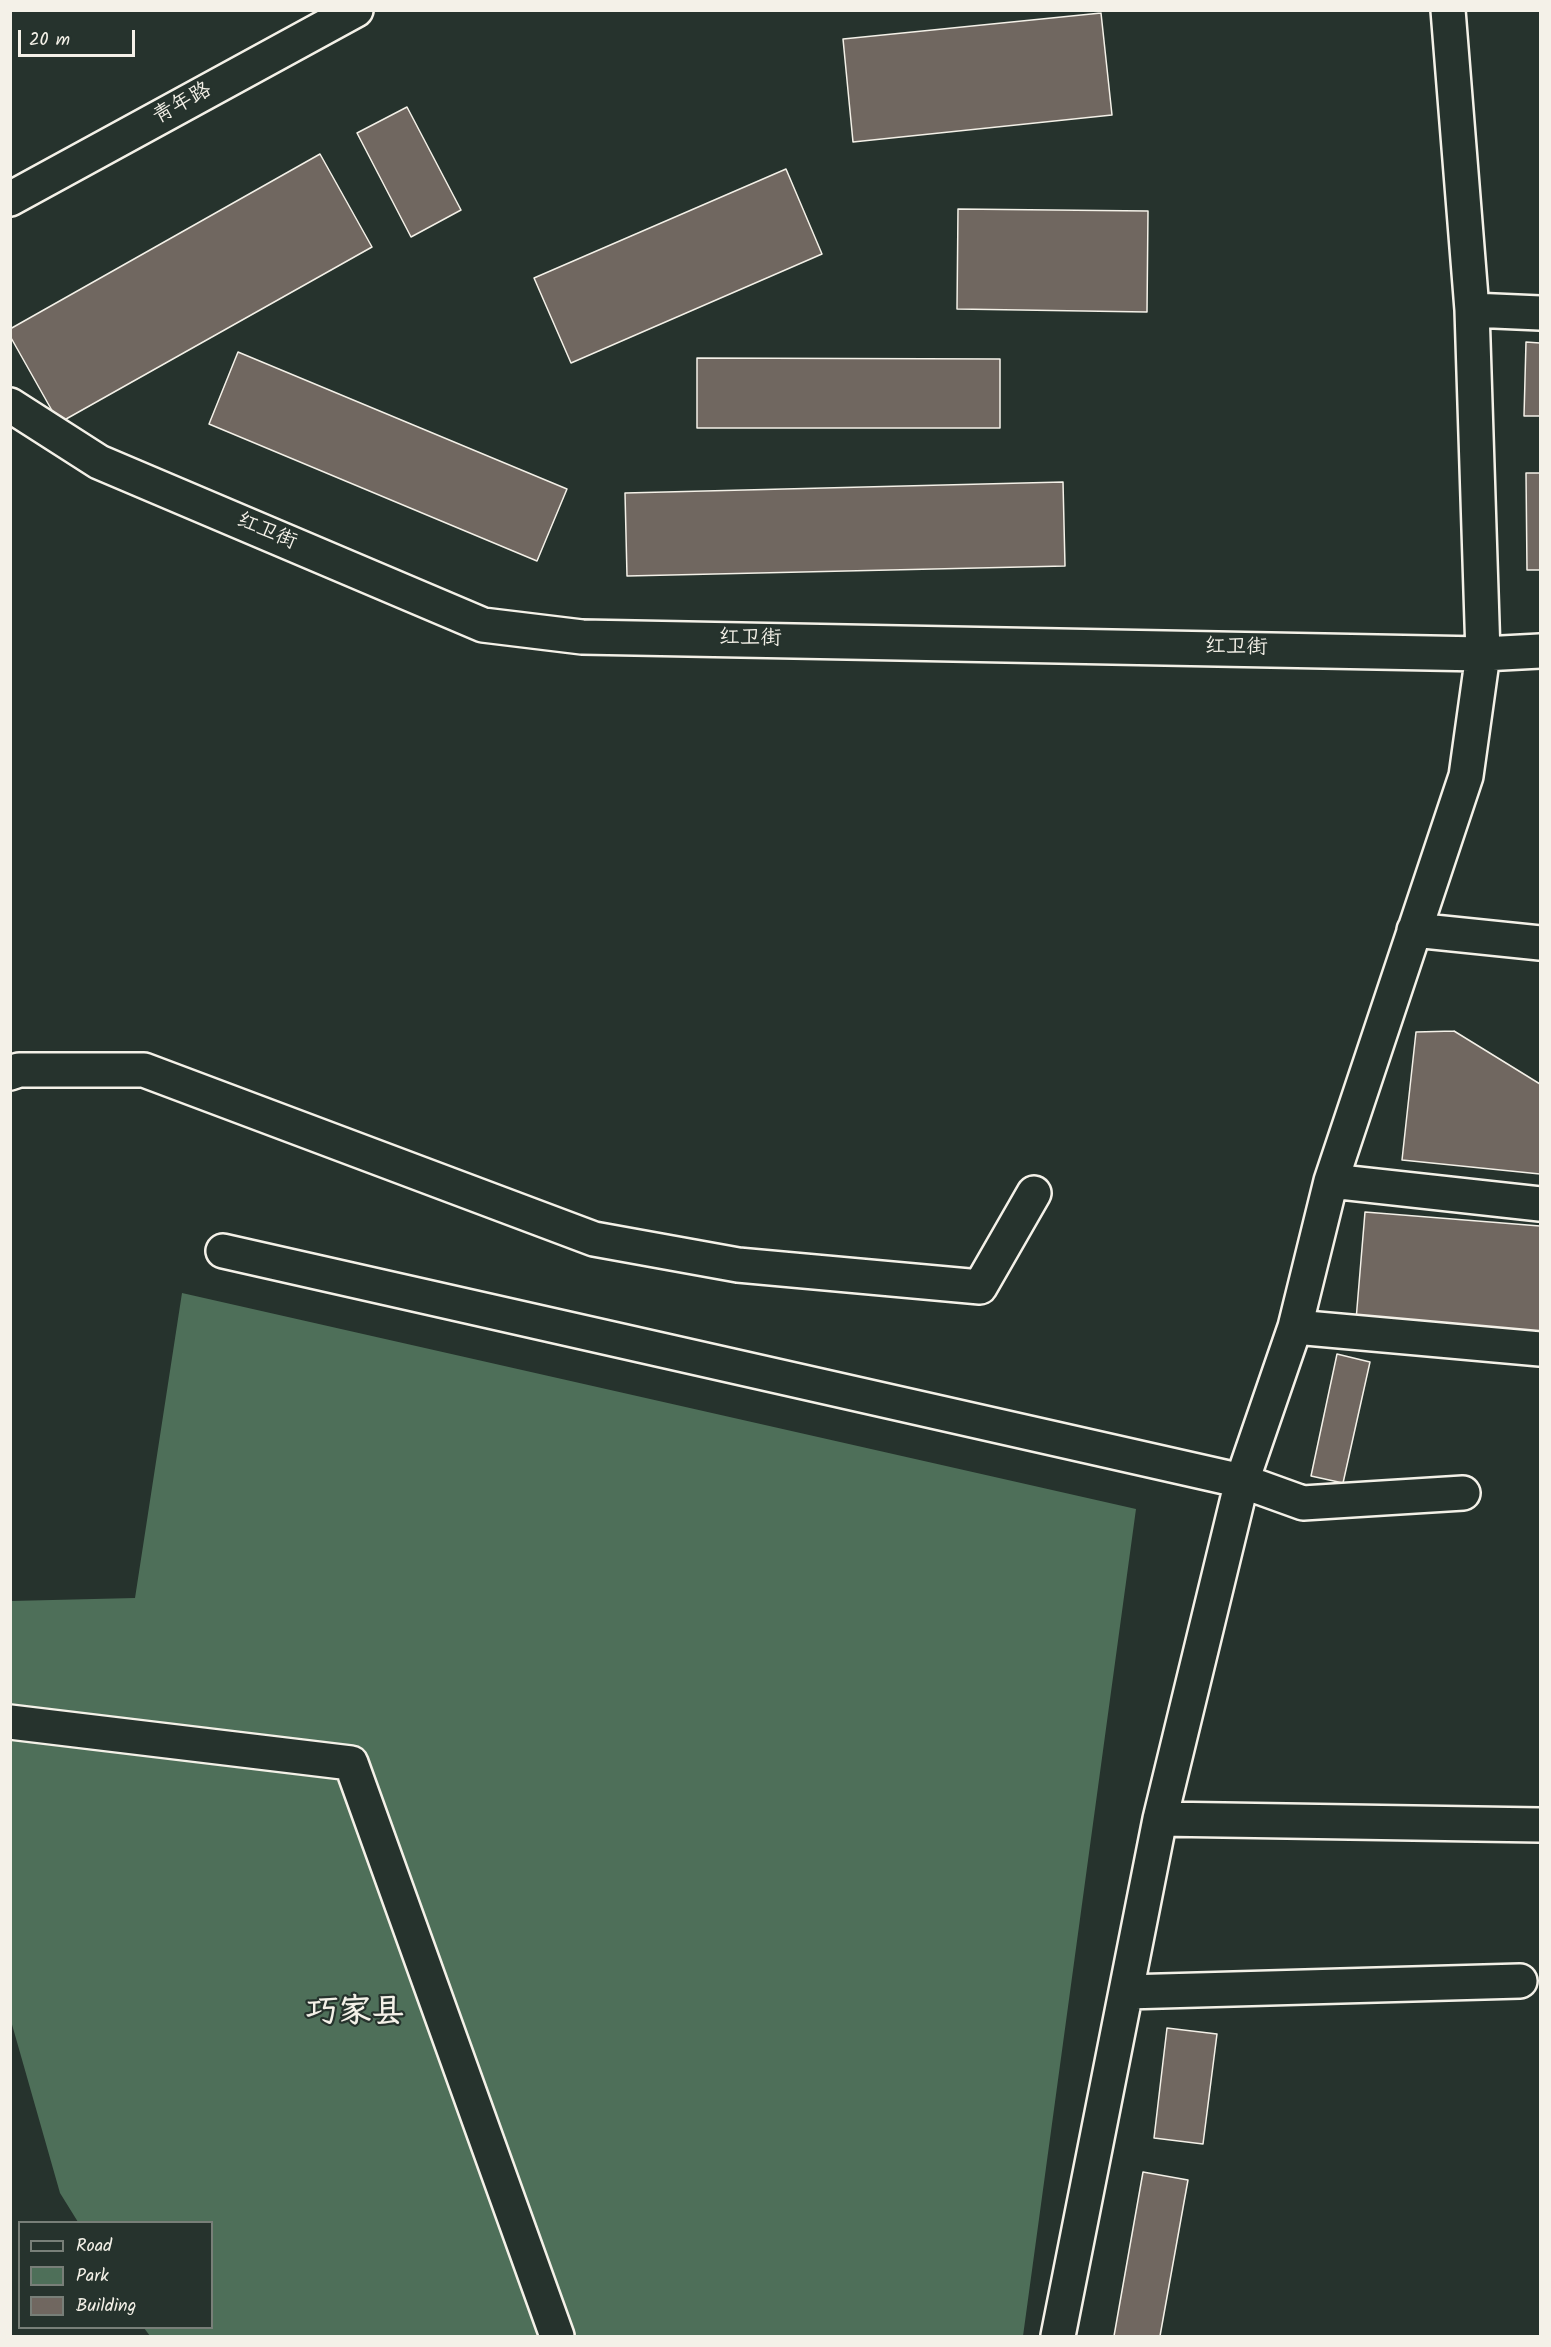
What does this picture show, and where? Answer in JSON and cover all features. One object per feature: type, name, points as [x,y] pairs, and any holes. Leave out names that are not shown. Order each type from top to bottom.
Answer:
[{"type":"street","name":"青年路","points":[[10,199],[356,10]]},
{"type":"street","points":[[1058,2337],[1160,1819],[1242,1482],[1295,1327],[1331,1181],[1466,776],[1483,654],[1472,310],[1448,10]]},
{"type":"street","points":[[1472,310],[1540,313]]},
{"type":"street","name":"红卫街","points":[[10,405],[99,462],[483,625],[582,637],[1483,654],[1540,651]]},
{"type":"street","points":[[1414,930],[1540,943]]},
{"type":"street","points":[[10,1073],[19,1070],[144,1070],[594,1239],[738,1265],[980,1287],[1034,1192]]},
{"type":"street","points":[[1331,1181],[1540,1203]]},
{"type":"street","points":[[223,1251],[1242,1482],[1303,1503],[1462,1493]]},
{"type":"street","points":[[1295,1327],[1540,1349]]},
{"type":"street","points":[[10,1722],[351,1762],[556,2337]]},
{"type":"street","points":[[1160,1819],[1540,1825]]},
{"type":"street","points":[[1126,1992],[1520,1981]]},
{"type":"green space","points":[[182,1293],[1136,1509],[1023,2336],[150,2336],[145,2329],[213,2329],[213,2221],[77,2221],[60,2193],[11,2021],[11,1601],[135,1598]]},
{"type":"building","points":[[1101,13],[1112,115],[853,142],[843,39]]},
{"type":"building","points":[[407,107],[461,210],[411,237],[357,133]]},
{"type":"building","points":[[320,154],[372,247],[59,423],[10,336],[10,329]]},
{"type":"building","points":[[786,169],[822,254],[571,363],[534,278]]},
{"type":"building","points":[[958,209],[1148,211],[1147,312],[957,309]]},
{"type":"building","points":[[1526,342],[1540,343],[1540,416],[1524,416]]},
{"type":"building","points":[[238,352],[567,489],[537,561],[209,424]]},
{"type":"building","points":[[697,358],[1000,359],[1000,428],[697,428]]},
{"type":"building","points":[[1526,473],[1540,473],[1540,570],[1527,570]]},
{"type":"building","points":[[1063,482],[1065,566],[627,576],[625,493]]},
{"type":"building","points":[[1454,1031],[1540,1084],[1540,1174],[1402,1160],[1416,1032]]},
{"type":"building","points":[[1365,1212],[1540,1226],[1540,1334],[1356,1320]]},
{"type":"building","points":[[1337,1354],[1370,1362],[1343,1483],[1311,1476]]},
{"type":"building","points":[[1167,2028],[1217,2034],[1203,2144],[1154,2138]]},
{"type":"building","points":[[1143,2172],[1188,2180],[1160,2336],[1114,2336]]},
{"type":"district","name":"巧家县","points":[[355,2015]]}]
